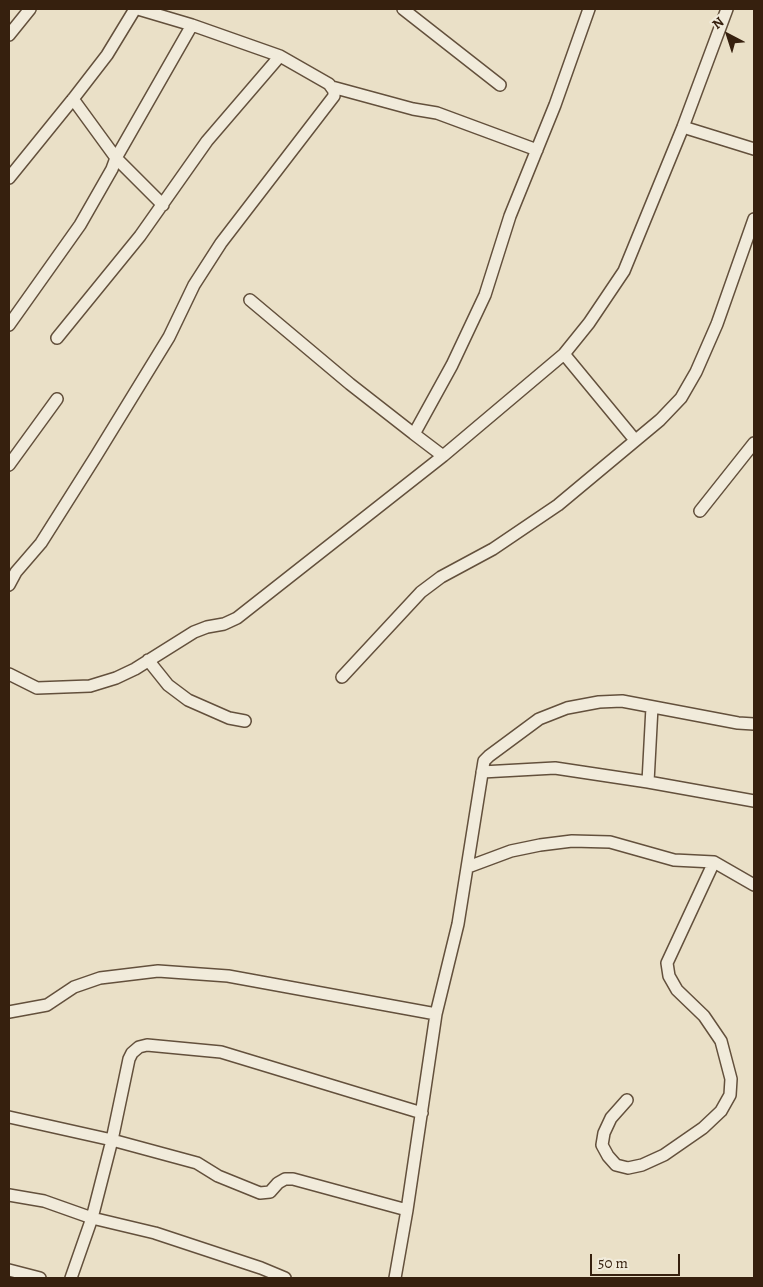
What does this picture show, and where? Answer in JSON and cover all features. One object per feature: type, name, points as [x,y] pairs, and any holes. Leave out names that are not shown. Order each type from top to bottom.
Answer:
[{"type":"street","points":[[9,35],[30,9]]},
{"type":"street","points":[[9,178],[74,99],[107,55],[136,9],[192,25],[280,56],[332,87],[413,109],[437,113],[537,150]]},
{"type":"street","points":[[403,9],[500,86]]},
{"type":"street","points":[[414,434],[452,365],[485,295],[510,216],[558,97],[589,9]]},
{"type":"street","points":[[9,674],[38,688],[90,686],[116,678],[194,632],[224,624],[237,618],[443,456],[564,354],[594,317],[624,271],[683,127],[727,9]]},
{"type":"street","points":[[9,325],[80,225],[192,25]]},
{"type":"street","points":[[57,338],[140,236],[207,141],[280,56]]},
{"type":"street","points":[[9,585],[16,572],[41,543],[96,456],[169,337],[194,286],[221,243],[334,96],[332,87]]},
{"type":"street","points":[[74,99],[116,158],[163,205]]},
{"type":"street","points":[[683,127],[754,149]]},
{"type":"street","points":[[342,677],[421,592],[441,577],[493,549],[558,505],[660,420],[681,398],[696,372],[717,324],[754,219]]},
{"type":"street","points":[[250,300],[356,389],[443,456]]},
{"type":"street","points":[[564,354],[636,440]]},
{"type":"street","points":[[9,466],[57,399]]},
{"type":"street","points":[[700,511],[754,442]]},
{"type":"street","points":[[148,660],[168,685],[188,700],[228,718],[245,721]]},
{"type":"street","points":[[395,1278],[436,1014],[458,924],[484,761],[539,719],[567,708],[599,702],[622,700],[738,723],[754,724]]},
{"type":"street","points":[[648,782],[652,706]]},
{"type":"street","points":[[482,772],[555,768],[754,801]]},
{"type":"street","points":[[468,867],[511,851],[572,841],[610,842],[674,860],[714,862],[754,885]]},
{"type":"street","points":[[627,1100],[611,1118],[604,1133],[602,1145],[616,1165],[628,1168],[642,1165],[664,1155],[703,1128],[721,1111],[730,1095],[731,1079],[721,1041],[704,1016],[677,990],[669,976],[667,962],[714,862]]},
{"type":"street","points":[[9,1012],[46,1005],[74,987],[100,978],[158,971],[228,976],[436,1014]]},
{"type":"street","points":[[71,1278],[92,1218],[112,1140],[128,1059],[139,1047],[148,1045],[221,1052],[422,1113]]},
{"type":"street","points":[[9,1118],[112,1140],[197,1163],[218,1176],[260,1193],[270,1192],[278,1183],[285,1179],[293,1179],[407,1210]]},
{"type":"street","points":[[9,1195],[44,1201],[92,1218],[155,1233],[261,1268],[285,1278]]},
{"type":"street","points":[[9,1270],[40,1278]]}]
